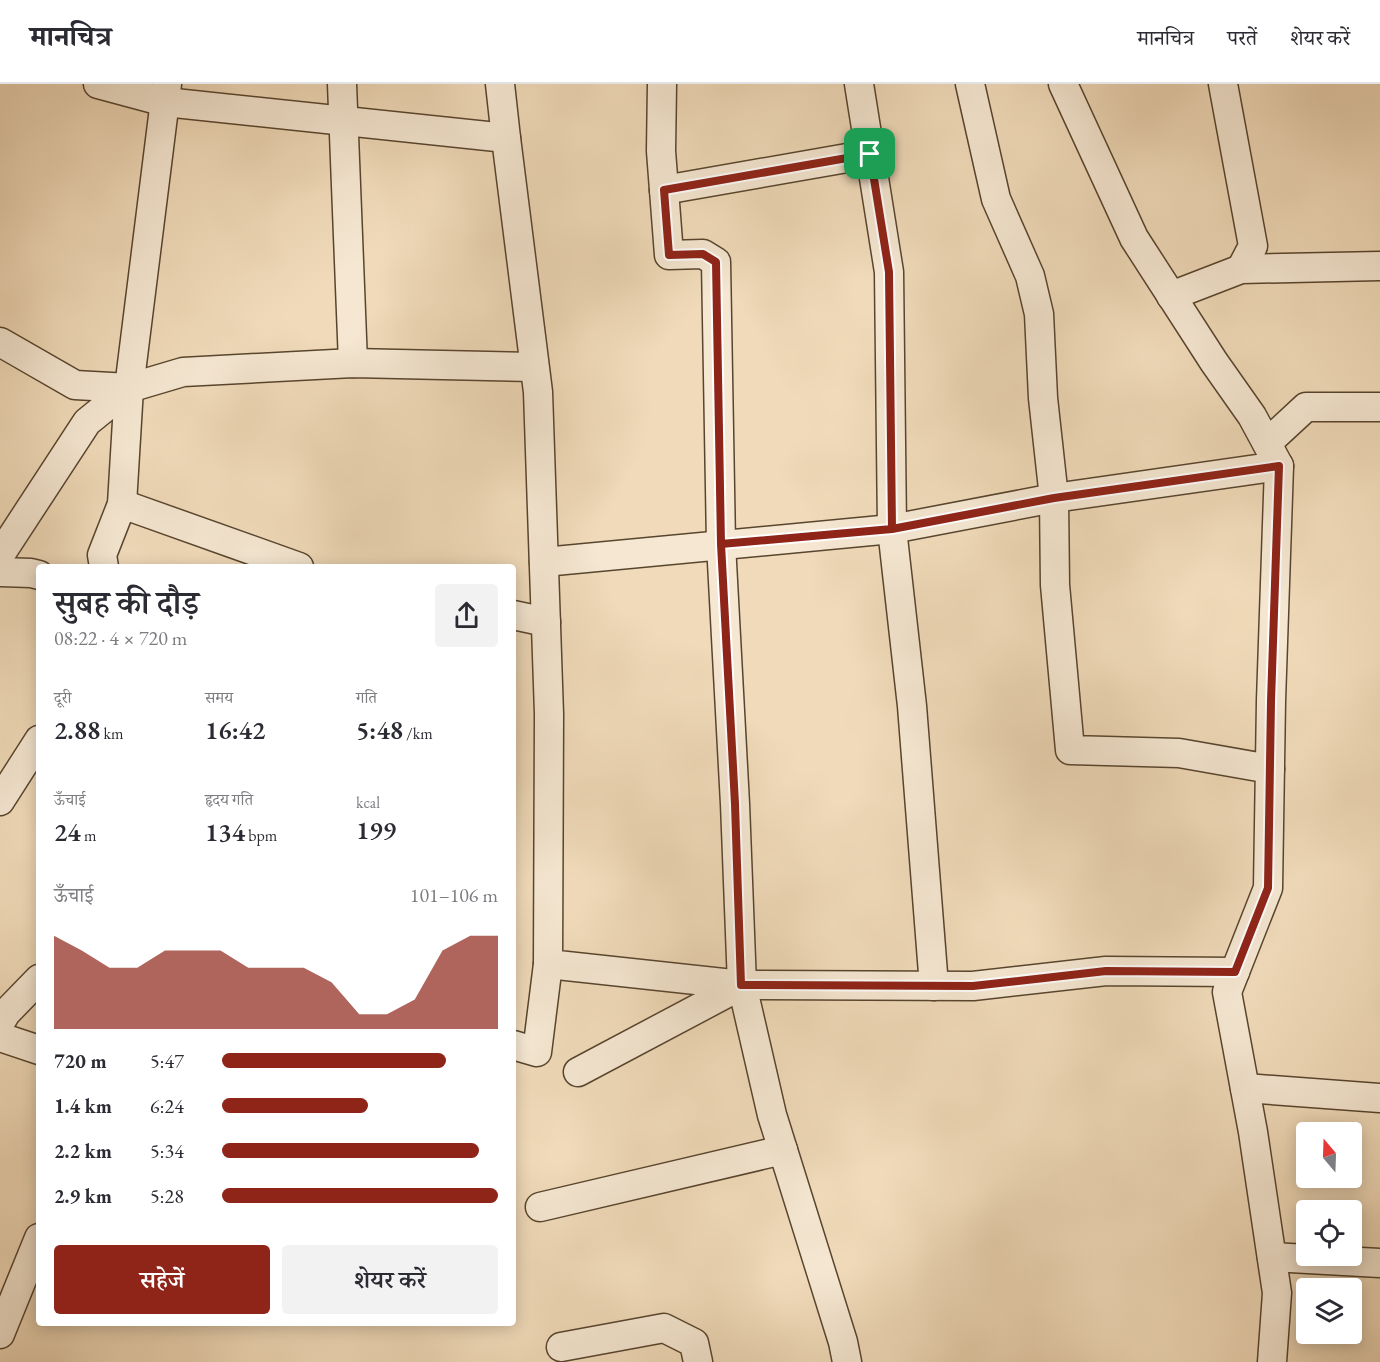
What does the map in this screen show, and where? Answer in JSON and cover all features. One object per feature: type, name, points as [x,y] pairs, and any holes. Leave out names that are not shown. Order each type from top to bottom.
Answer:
[{"type":"street","points":[[98,84],[345,120],[506,138]]},
{"type":"street","points":[[342,84],[353,363]]},
{"type":"street","points":[[500,84],[538,392],[549,714],[548,963],[537,1052],[516,1046]]},
{"type":"street","points":[[662,84],[661,151],[669,255],[703,254],[716,262],[721,544],[735,804],[741,985],[772,1116],[848,1362]]},
{"type":"street","points":[[859,84],[889,272],[892,529],[912,706],[934,986]]},
{"type":"street","points":[[970,84],[996,199],[1030,276],[1039,314],[1043,398],[1054,498],[1055,585],[1070,750],[1179,753],[1270,769]]},
{"type":"street","points":[[1063,84],[1134,238],[1252,416],[1273,454],[1268,888],[1227,992],[1245,1088],[1277,1293],[1272,1362]]},
{"type":"street","points":[[1223,84],[1253,246],[1242,269]]},
{"type":"street","points":[[104,564],[102,555],[122,504],[129,388],[166,93]]},
{"type":"street","points":[[664,190],[870,154]]},
{"type":"street","points":[[1171,296],[1242,269],[1380,266]]},
{"type":"street","points":[[0,342],[75,385],[129,388],[183,372],[353,363],[534,367]]},
{"type":"street","points":[[0,555],[87,422],[129,388]]},
{"type":"street","points":[[544,562],[892,529],[1273,454],[1306,407],[1380,407]]},
{"type":"street","points":[[122,504],[290,564]]},
{"type":"street","points":[[0,572],[36,574]]},
{"type":"street","points":[[516,616],[546,622]]},
{"type":"street","points":[[0,801],[36,745]]},
{"type":"street","points":[[548,963],[741,985],[973,986],[1106,971],[1235,972]]},
{"type":"street","points":[[0,1023],[6,1013],[36,982]]},
{"type":"street","points":[[578,1072],[741,985]]},
{"type":"street","points":[[0,1037],[36,1049]]},
{"type":"street","points":[[1245,1088],[1380,1098]]},
{"type":"street","points":[[540,1207],[783,1150]]},
{"type":"street","points":[[0,1334],[36,1245]]},
{"type":"street","points":[[1272,1257],[1380,1263]]},
{"type":"street","points":[[561,1347],[664,1328],[694,1343],[698,1362]]},
{"type":"route","points":[[870,154],[664,190],[669,255],[703,254],[716,262],[721,544],[806,537],[892,529],[1054,498],[1279,466],[1271,701],[1268,888],[1235,972],[1106,971],[973,986],[741,985],[735,804],[721,544],[892,529],[889,272],[870,154]]}]
